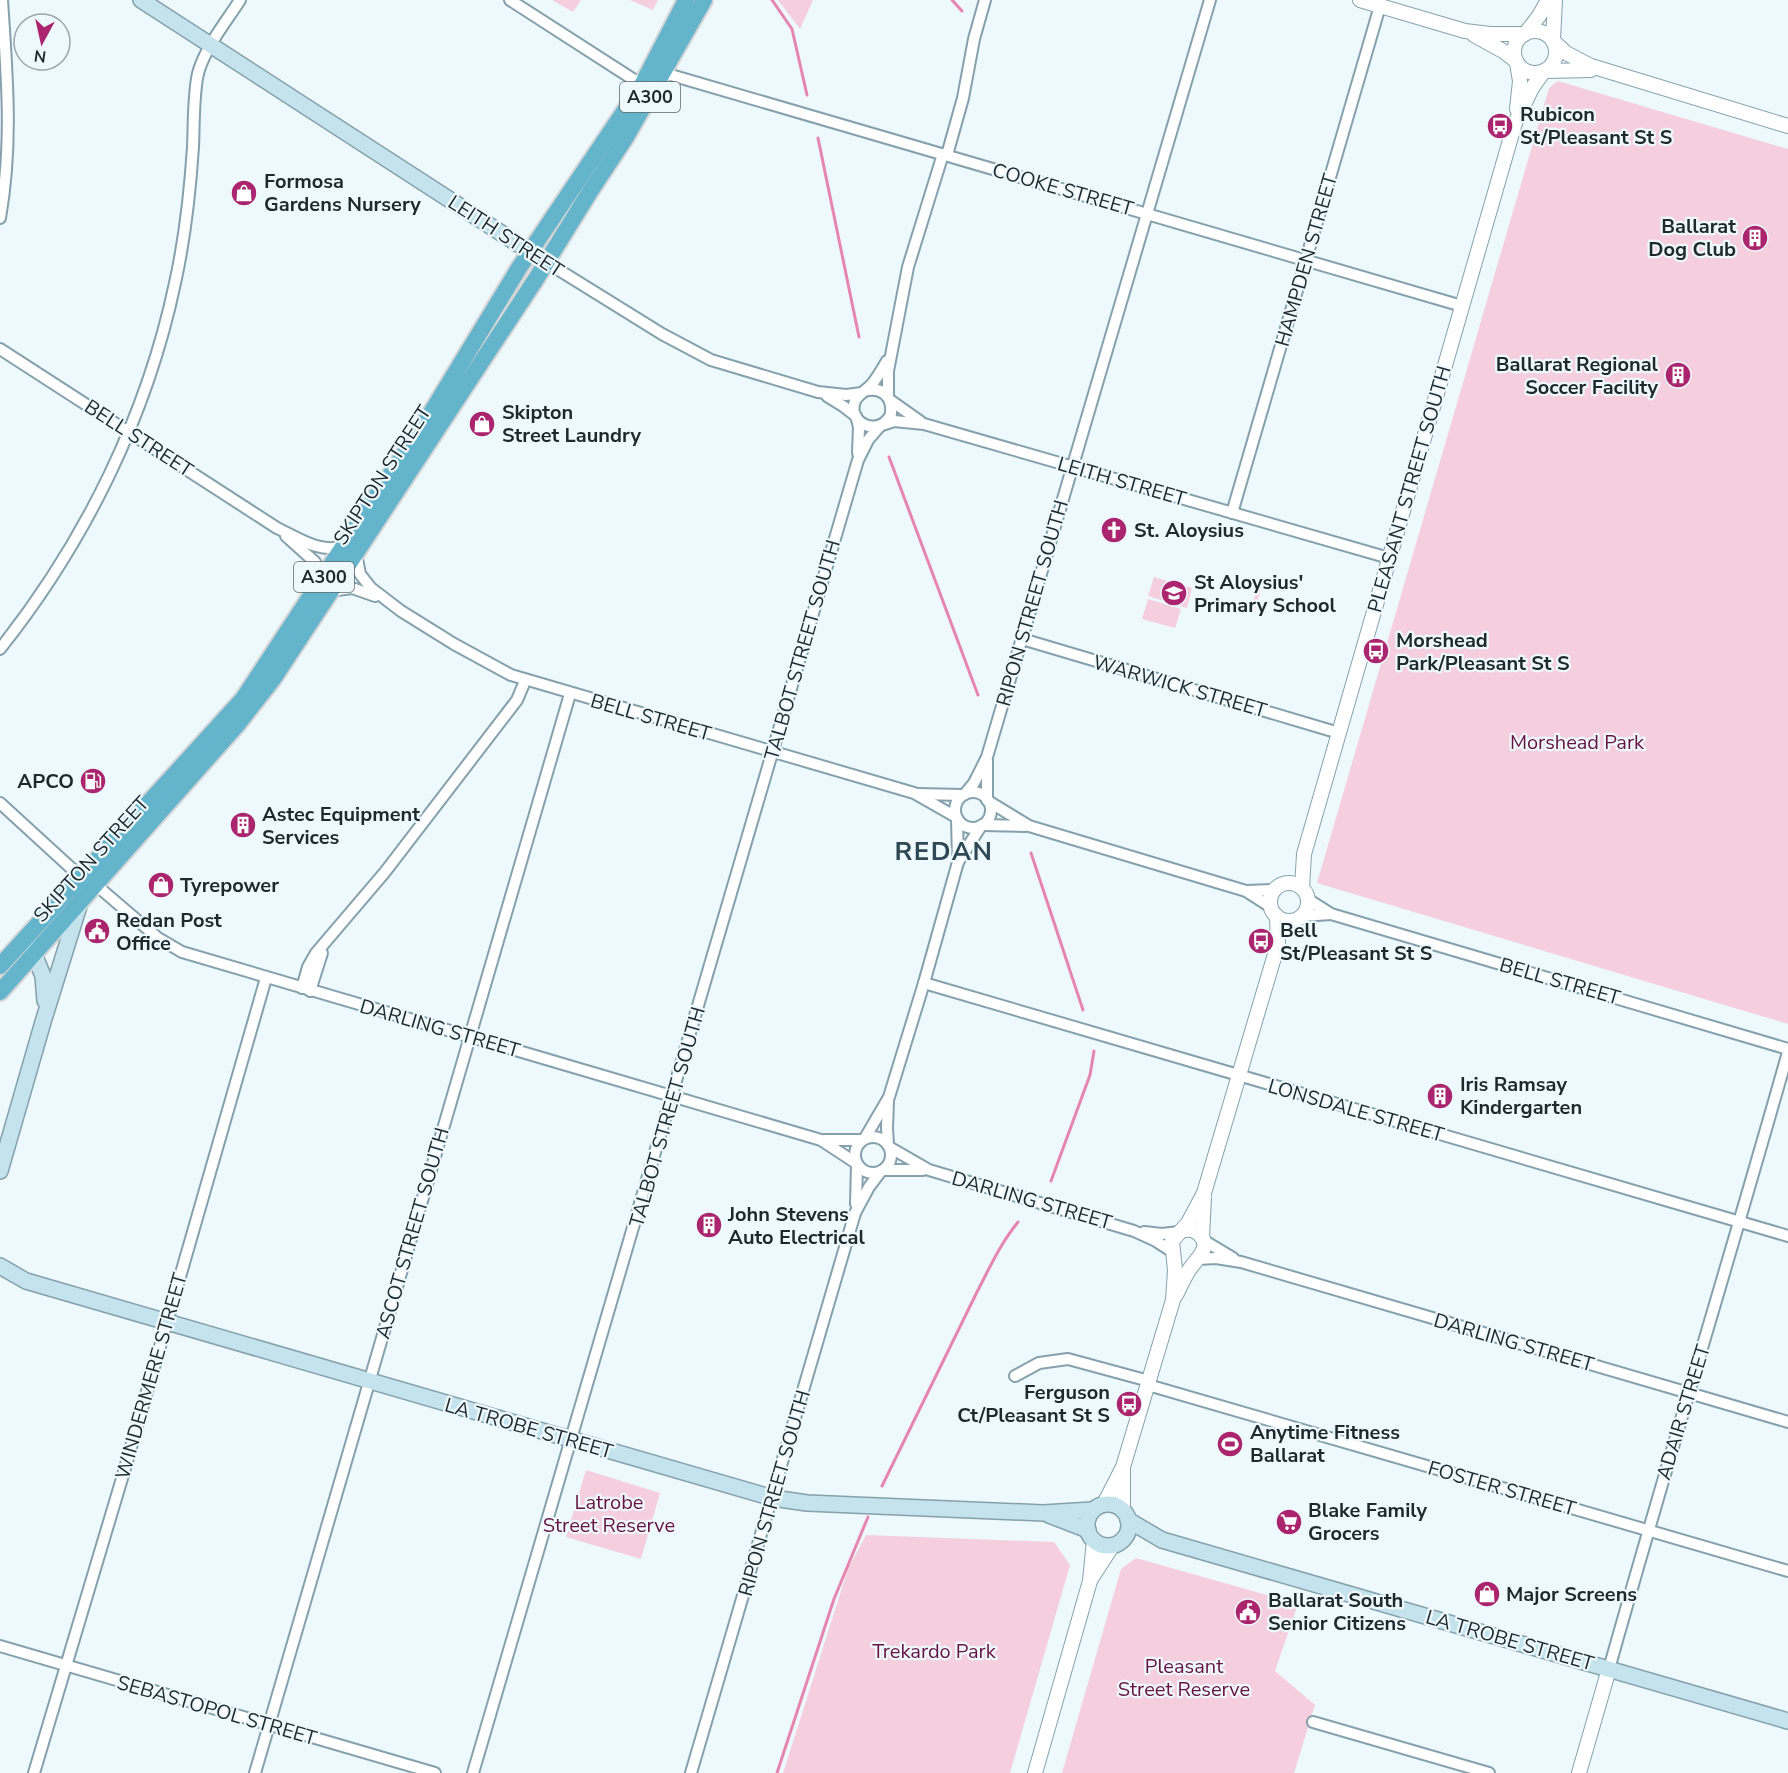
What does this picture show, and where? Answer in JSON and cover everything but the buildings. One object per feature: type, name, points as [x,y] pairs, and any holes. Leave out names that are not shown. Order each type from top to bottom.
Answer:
[{"type":"highway","name":"SKIPTON STREET","points":[[350,549],[530,251],[642,85],[687,0]]},
{"type":"highway","name":"SKIPTON STREET","points":[[0,992],[252,707],[350,549],[546,262],[626,137],[704,0]]},
{"type":"highway","name":"SKIPTON STREET","points":[[0,966],[243,699],[325,588]]},
{"type":"main road","name":"LEITH STREET","points":[[141,0],[546,262]]},
{"type":"main road","points":[[0,1171],[80,903]]},
{"type":"main road","points":[[28,935],[45,984],[43,1022]]},
{"type":"main road","name":"LA TROBE STREET","points":[[0,1266],[26,1281],[773,1498],[818,1503],[1043,1513],[1098,1507]]},
{"type":"main road","name":"LA TROBE STREET","points":[[0,1280],[26,1281]]},
{"type":"main road","points":[[1117,1506],[1126,1515],[1127,1533],[1118,1542],[1100,1544],[1091,1535],[1087,1523],[1098,1507],[1117,1506]]},
{"type":"main road","name":"LA TROBE STREET","points":[[1043,1513],[1091,1535]]},
{"type":"main road","name":"LA TROBE STREET","points":[[1126,1515],[1162,1540],[1788,1721]]},
{"type":"main road","name":"LA TROBE STREET","points":[[1118,1542],[1162,1540]]},
{"type":"street","points":[[0,218],[10,120],[2,0]]},
{"type":"street","points":[[0,649],[27,614],[78,536],[129,432],[157,353],[176,283],[191,183],[197,76],[211,45],[240,0]]},
{"type":"street","points":[[510,0],[642,85]]},
{"type":"street","points":[[892,353],[878,377],[855,403],[856,417],[869,426],[881,425],[891,414],[888,371],[892,353],[911,255],[961,105],[985,0]]},
{"type":"street","name":"RIPON STREET SOUTH","points":[[964,794],[974,783],[987,757],[1210,0]]},
{"type":"street","points":[[1360,0],[1465,31],[1496,46],[1529,72],[1575,69],[1608,72]]},
{"type":"street","points":[[1516,62],[1515,46],[1538,19],[1548,0]]},
{"type":"street","points":[[1545,71],[1556,58],[1553,41],[1555,0]]},
{"type":"street","name":"HAMPDEN STREET","points":[[1232,513],[1380,6]]},
{"type":"street","points":[[1465,31],[1490,34],[1524,34],[1539,31],[1579,61],[1608,72],[1788,126]]},
{"type":"street","name":"PLEASANT STREET SOUTH","points":[[1287,883],[1304,854],[1515,123],[1520,81],[1516,62]]},
{"type":"street","name":"PLEASANT STREET SOUTH","points":[[1515,123],[1532,88],[1545,71]]},
{"type":"street","name":"COOKE STREET","points":[[664,73],[1462,306]]},
{"type":"street","name":"LEITH STREET","points":[[546,262],[654,330],[701,355],[742,370],[818,392],[846,395],[863,392]]},
{"type":"street","name":"BELL STREET","points":[[0,349],[277,528],[313,560],[325,588],[359,589],[401,610],[492,666],[525,681],[914,793],[956,818]]},
{"type":"street","points":[[863,392],[877,390],[889,398]]},
{"type":"street","name":"LEITH STREET","points":[[818,392],[839,403],[856,417]]},
{"type":"street","name":"LEITH STREET","points":[[889,398],[924,423]]},
{"type":"street","name":"TALBOT STREET SOUTH","points":[[856,417],[860,428],[858,460]]},
{"type":"street","name":"LEITH STREET","points":[[881,425],[894,421],[924,423],[1389,558]]},
{"type":"street","name":"TALBOT STREET SOUTH","points":[[473,1773],[858,460],[868,440],[881,425]]},
{"type":"street","name":"BELL STREET","points":[[277,528],[322,548],[350,549],[363,580],[401,610]]},
{"type":"street","name":"WARWICK STREET","points":[[1022,639],[1339,733]]},
{"type":"street","points":[[306,990],[311,960],[384,873],[517,700],[525,681]]},
{"type":"street","name":"ASCOT STREET SOUTH","points":[[255,1773],[570,694]]},
{"type":"street","name":"RIPON STREET SOUTH","points":[[987,757],[988,801]]},
{"type":"street","name":"BELL STREET","points":[[914,793],[964,794]]},
{"type":"street","points":[[958,862],[955,806],[964,794],[977,793],[1029,826],[1246,891],[1274,890],[1287,883],[1298,884],[1306,894],[1308,906],[1278,944],[1204,1193],[1190,1219],[1172,1241],[1173,1300]]},
{"type":"street","points":[[889,1097],[855,1149],[857,1163],[867,1172],[882,1170],[890,1160],[887,1123],[889,1097],[958,862],[990,814],[988,801]]},
{"type":"street","name":"DARLING STREET","points":[[0,802],[81,875],[96,885],[151,934],[173,948],[306,990],[822,1140],[857,1163]]},
{"type":"street","points":[[956,818],[967,827],[1029,826]]},
{"type":"street","name":"PLEASANT STREET SOUTH","points":[[1304,854],[1306,894]]},
{"type":"street","points":[[1274,890],[1271,896],[1278,944]]},
{"type":"street","points":[[1246,891],[1288,921],[1298,919]]},
{"type":"street","name":"BELL STREET","points":[[1306,894],[1332,914],[1788,1050]]},
{"type":"street","name":"BELL STREET","points":[[1298,919],[1332,914]]},
{"type":"street","name":"WINDERMERE STREET","points":[[34,1773],[266,978]]},
{"type":"street","name":"LONSDALE STREET","points":[[924,983],[1788,1236]]},
{"type":"street","name":"ADAIR STREET","points":[[1579,1773],[1788,1050]]},
{"type":"street","points":[[863,1139],[878,1137],[889,1146]]},
{"type":"street","name":"DARLING STREET","points":[[822,1140],[863,1139]]},
{"type":"street","name":"DARLING STREET","points":[[889,1146],[929,1170]]},
{"type":"street","name":"RIPON STREET SOUTH","points":[[691,1773],[855,1213],[857,1163]]},
{"type":"street","name":"DARLING STREET","points":[[882,1170],[899,1168],[929,1170],[1134,1231],[1156,1241],[1174,1254]]},
{"type":"street","name":"RIPON STREET SOUTH","points":[[855,1213],[869,1187],[882,1170]]},
{"type":"street","points":[[1098,1507],[1123,1467],[1173,1300],[1204,1250],[1202,1238],[1204,1193]]},
{"type":"street","points":[[1180,1232],[1192,1230],[1202,1238]]},
{"type":"street","name":"DARLING STREET","points":[[1134,1231],[1162,1234],[1180,1232]]},
{"type":"street","name":"DARLING STREET","points":[[1202,1238],[1241,1262]]},
{"type":"street","points":[[1174,1254],[1185,1262],[1197,1260]]},
{"type":"street","name":"DARLING STREET","points":[[1197,1260],[1221,1259],[1241,1262],[1788,1422]]},
{"type":"street","name":"FOSTER STREET","points":[[1015,1376],[1039,1363],[1068,1359],[1085,1362],[1148,1383],[1788,1571]]},
{"type":"street","points":[[1123,1467],[1126,1515]]},
{"type":"street","points":[[1035,1773],[1090,1581],[1091,1535]]},
{"type":"street","points":[[1090,1581],[1118,1542]]},
{"type":"street","name":"SEBASTOPOL STREET","points":[[0,1646],[435,1773]]},
{"type":"street","points":[[1313,1722],[1490,1773]]},
{"type":"green space","points":[[552,0],[581,0],[573,12]]},
{"type":"green space","points":[[630,0],[658,0],[653,10]]},
{"type":"green space","points":[[778,0],[813,0],[800,29]]},
{"type":"green space","name":"Morshead Park","points":[[1558,81],[1788,149],[1788,1024],[1317,883],[1549,88]]},
{"type":"green space","points":[[1154,577],[1192,588],[1187,608],[1148,596]]},
{"type":"green space","points":[[1260,578],[1264,579],[1254,613],[1250,612]]},
{"type":"green space","points":[[1148,599],[1181,609],[1175,628],[1142,619]]},
{"type":"green space","name":"Latrobe Street Reserve","points":[[586,1470],[660,1493],[641,1559],[566,1537]]},
{"type":"green space","name":"Trekardo Park","points":[[866,1535],[1054,1542],[1070,1565],[1010,1773],[783,1773],[848,1569]]},
{"type":"green space","name":"Pleasant Street Reserve","points":[[1136,1558],[1298,1604],[1275,1671],[1315,1705],[1294,1773],[1062,1773],[1121,1569]]},
{"type":"waterway","points":[[772,0],[792,29],[807,95]]},
{"type":"waterway","points":[[952,0],[962,11]]},
{"type":"waterway","points":[[818,138],[859,337]]},
{"type":"waterway","points":[[889,457],[978,695]]},
{"type":"waterway","points":[[1031,853],[1083,1010]]},
{"type":"waterway","points":[[1051,1181],[1090,1075],[1094,1051]]},
{"type":"waterway","points":[[882,1486],[990,1266],[1018,1222]]},
{"type":"waterway","points":[[777,1773],[834,1599],[868,1517]]},
{"type":"place","name":"Rubicon St/Pleasant St S","points":[[1500,126]]},
{"type":"place","name":"Formosa Gardens Nursery","points":[[244,193]]},
{"type":"place","name":"Ballarat Dog Club","points":[[1755,238]]},
{"type":"place","name":"Ballarat Regional Soccer Facility","points":[[1678,375]]},
{"type":"place","name":"Skipton Street Laundry","points":[[482,424]]},
{"type":"place","name":"St. Aloysius","points":[[1114,530]]},
{"type":"place","name":"St Aloysius' Primary School","points":[[1174,593]]},
{"type":"place","name":"Morshead Park/Pleasant St S","points":[[1376,651]]},
{"type":"place","name":"APCO","points":[[93,781]]},
{"type":"place","name":"Astec Equipment Services","points":[[243,825]]},
{"type":"place","name":"Tyrepower","points":[[161,885]]},
{"type":"place","name":"Redan Post Office","points":[[97,931]]},
{"type":"place","name":"Bell St/Pleasant St S","points":[[1261,941]]},
{"type":"place","name":"Iris Ramsay Kindergarten","points":[[1440,1096]]},
{"type":"place","name":"John Stevens Auto Electrical","points":[[709,1225]]},
{"type":"place","name":"Ferguson Ct/Pleasant St S","points":[[1129,1404]]},
{"type":"place","name":"Anytime Fitness Ballarat","points":[[1230,1444]]},
{"type":"place","name":"Blake Family Grocers","points":[[1289,1522]]},
{"type":"place","name":"Major Screens","points":[[1487,1594]]},
{"type":"place","name":"Ballarat South Senior Citizens","points":[[1248,1612]]},
{"type":"district","name":"REDAN","points":[[944,851]]}]
